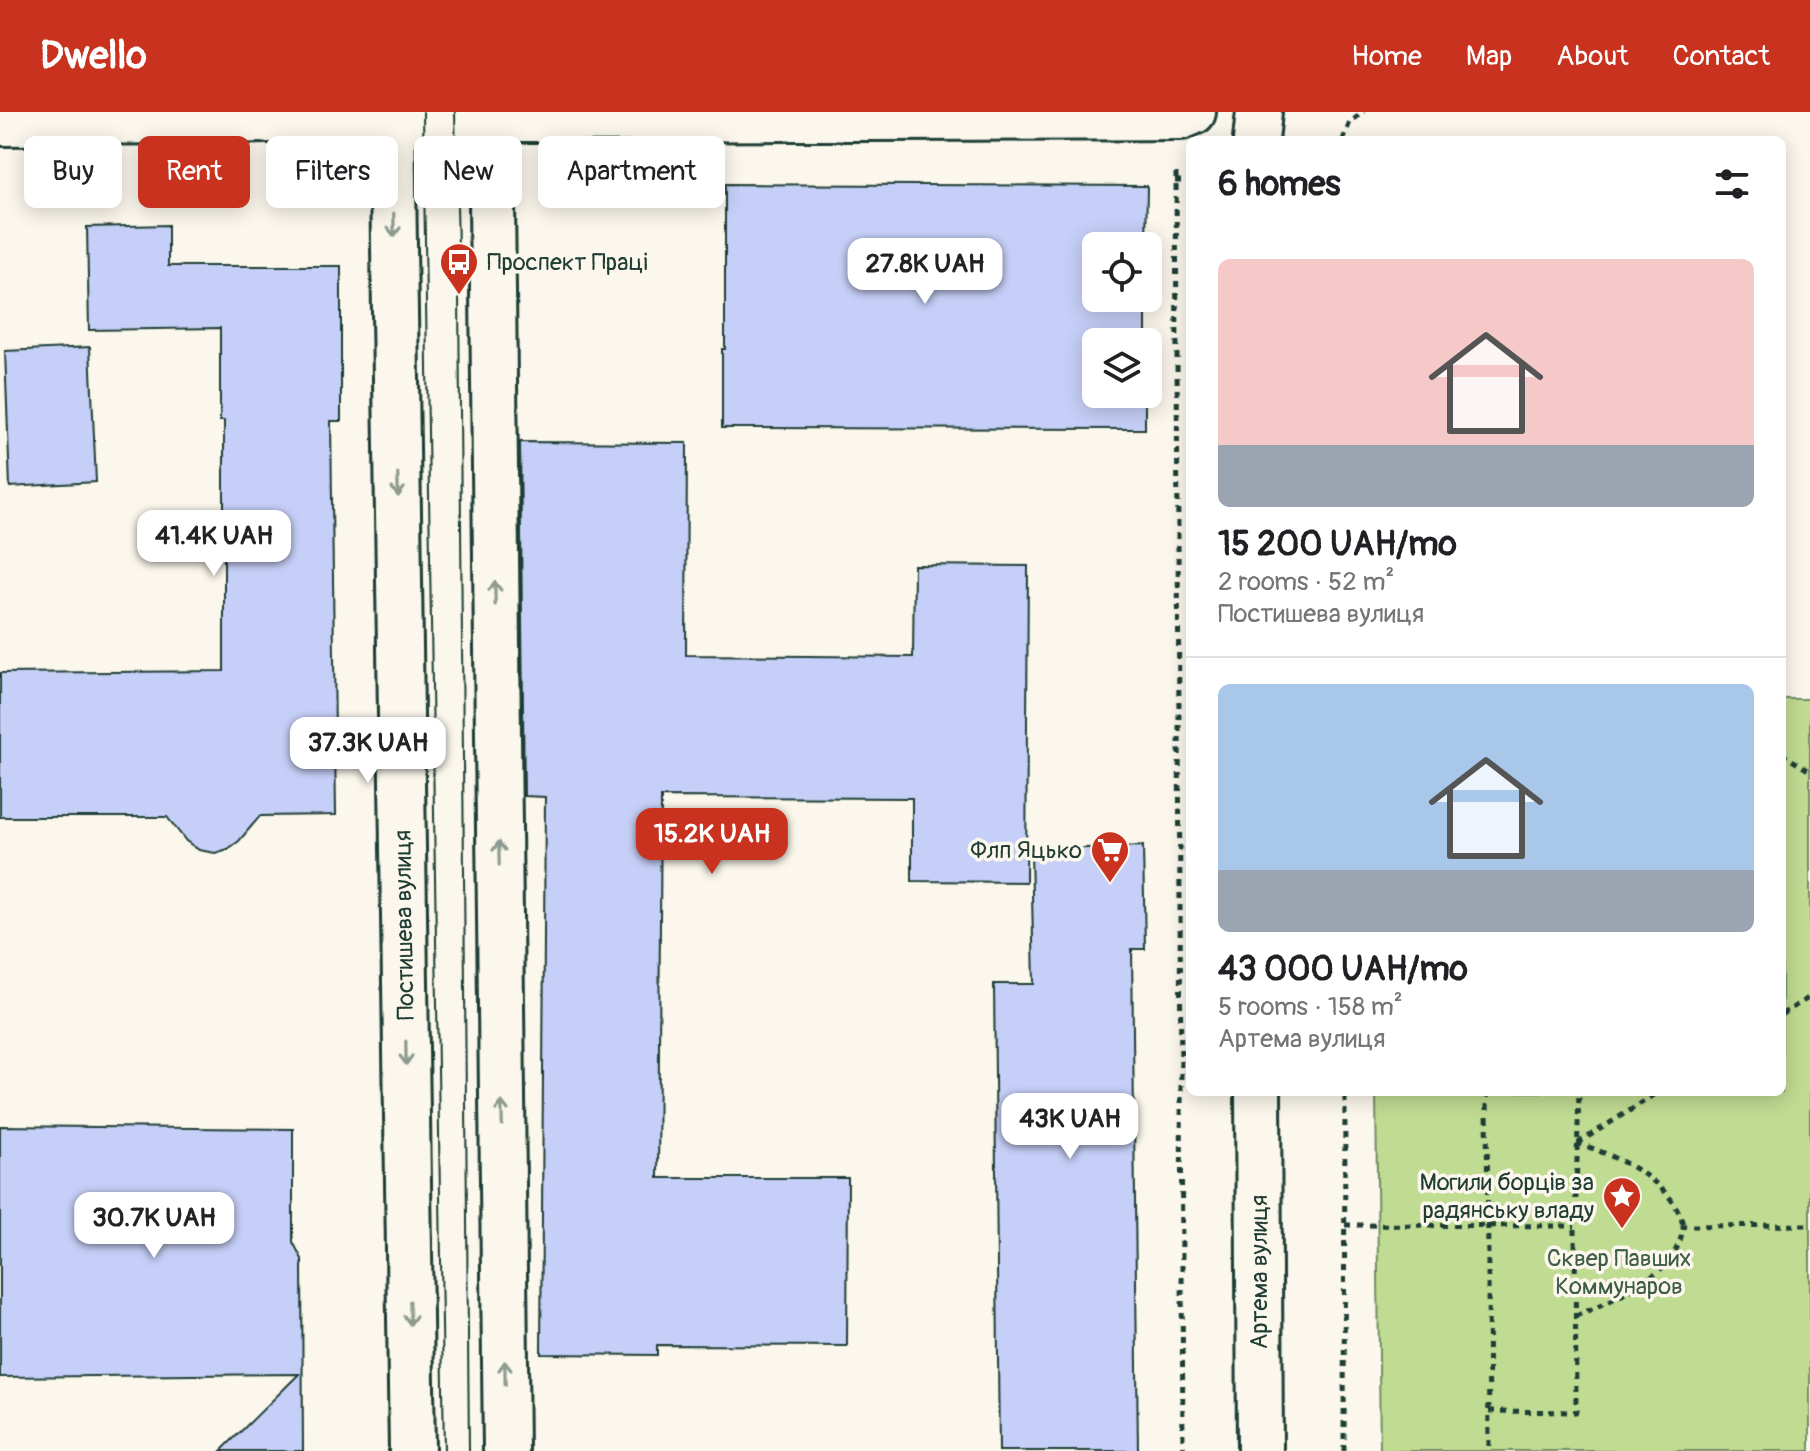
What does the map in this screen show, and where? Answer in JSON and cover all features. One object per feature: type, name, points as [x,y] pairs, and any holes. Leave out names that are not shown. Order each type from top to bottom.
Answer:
[{"type":"street","points":[[1256,136],[1259,112]]},
{"type":"street","points":[[0,123],[392,115],[1187,114]]},
{"type":"street","name":"Постишева вулиця","points":[[392,115],[412,1451]]},
{"type":"street","points":[[491,116],[506,1451]]},
{"type":"street","name":"Артема вулиця","points":[[1258,1096],[1260,1451]]},
{"type":"path","points":[[1345,136],[1350,122],[1364,112]]},
{"type":"path","points":[[1183,1451],[1175,181],[1187,114]]},
{"type":"path","points":[[1175,181],[1186,181]]},
{"type":"path","points":[[1786,756],[1810,771]]},
{"type":"path","points":[[1786,1012],[1810,997]]},
{"type":"path","points":[[1344,1451],[1345,1096]]},
{"type":"path","points":[[1487,1096],[1489,1451]]},
{"type":"path","points":[[1489,1411],[1576,1412],[1575,1226],[1579,1096]]},
{"type":"path","points":[[1577,1143],[1653,1096]]},
{"type":"path","points":[[1576,1316],[1640,1284],[1665,1265],[1682,1243],[1683,1226],[1681,1214],[1656,1184],[1606,1153],[1577,1143]]},
{"type":"path","points":[[1345,1225],[1575,1226]]},
{"type":"path","points":[[1683,1226],[1810,1225]]},
{"type":"green space","name":"Сквер Павших Коммунаров","points":[[1786,699],[1810,699],[1810,1451],[1380,1451],[1376,1096],[1786,1096]]},
{"type":"building","points":[[725,184],[1147,186],[1146,232],[1082,232],[1082,312],[1146,312],[1146,328],[1082,328],[1082,408],[1145,408],[1145,429],[722,428]]},
{"type":"building","points":[[168,225],[168,266],[341,266],[341,421],[331,421],[336,815],[260,816],[239,841],[215,853],[199,850],[186,841],[167,817],[0,817],[0,673],[224,671],[224,421],[220,421],[220,328],[89,330],[87,227]]},
{"type":"building","points":[[90,347],[96,482],[10,487],[5,351]]},
{"type":"building","points":[[520,442],[687,443],[686,655],[913,657],[914,565],[1028,566],[1026,882],[912,881],[912,798],[661,797],[658,1178],[848,1178],[847,1346],[657,1345],[657,1355],[541,1354],[545,797],[524,796]]},
{"type":"building","points":[[1143,846],[1145,949],[1132,949],[1138,1451],[999,1451],[994,984],[1034,984],[1031,850]]},
{"type":"building","points":[[0,1126],[293,1129],[293,1242],[302,1259],[303,1451],[221,1451],[299,1374],[0,1377]]},
{"type":"tram line","points":[[423,112],[444,1451]]},
{"type":"tram line","points":[[455,112],[469,1451]]},
{"type":"place","name":"Проспект Праці","points":[[459,296]]},
{"type":"place","name":"Флп Яцько","points":[[1110,884]]},
{"type":"place","name":"Могили борців за радянську владу","points":[[1622,1230]]}]
